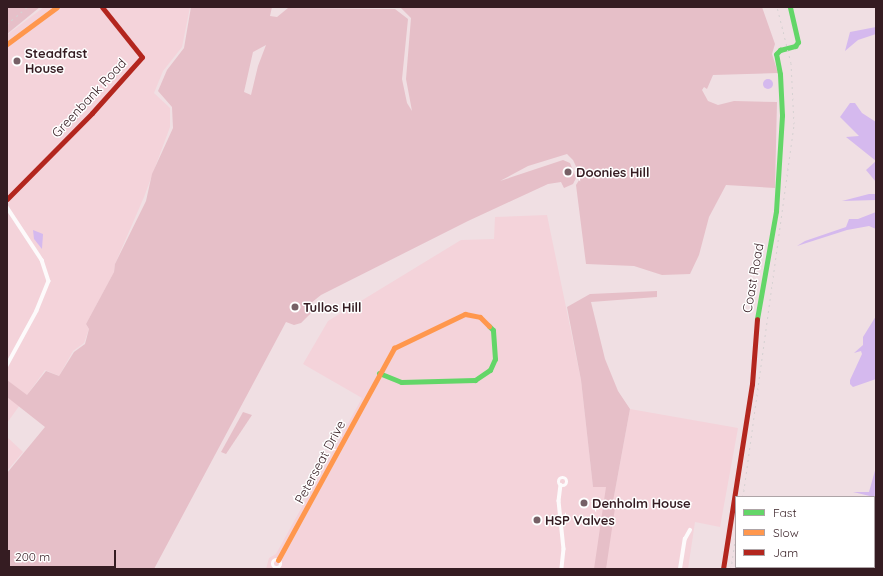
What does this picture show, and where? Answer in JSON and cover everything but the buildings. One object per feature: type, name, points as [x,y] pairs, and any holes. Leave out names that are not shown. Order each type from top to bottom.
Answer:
[{"type":"street","points":[[7,44],[57,7]]},
{"type":"street","name":"Greenbank Road","points":[[7,199],[48,160],[142,57],[102,7]]},
{"type":"street","name":"Coast Road","points":[[723,569],[752,384],[759,298],[776,211],[782,115],[780,74],[776,54],[780,50],[793,47],[798,44],[790,7]]},
{"type":"street","points":[[7,207],[42,260],[48,281],[37,311],[7,366]]},
{"type":"street","name":"Peterseat Drive","points":[[278,560],[379,373],[394,348],[461,315],[480,317],[493,330],[495,359],[490,370],[475,380],[401,382],[379,373]]},
{"type":"street","points":[[561,485],[559,501],[564,549],[562,569]]},
{"type":"street","points":[[680,569],[685,539],[690,530]]},
{"type":"street","points":[[278,560],[281,568],[272,568],[273,561],[278,560]]},
{"type":"shaded area","points":[[7,7],[40,7],[7,34]]},
{"type":"shaded area","points":[[44,7],[190,7],[182,47],[163,71],[154,93],[170,108],[170,127],[144,197],[115,264],[114,272],[86,324],[89,329],[84,343],[73,351],[59,376],[45,370],[7,423],[7,35]]},
{"type":"shaded area","points":[[191,7],[272,7],[270,16],[277,17],[288,8],[395,9],[408,19],[402,79],[407,103],[412,111],[406,79],[411,18],[400,7],[762,7],[775,44],[772,54],[778,73],[713,75],[707,89],[704,87],[702,90],[708,101],[718,105],[734,101],[777,102],[775,188],[726,185],[709,217],[699,255],[690,274],[662,275],[634,266],[586,264],[576,185],[581,177],[573,160],[567,154],[528,166],[500,181],[563,160],[570,163],[576,178],[573,184],[564,188],[561,182],[548,184],[468,221],[321,295],[311,303],[311,313],[301,323],[294,325],[286,322],[154,569],[7,569],[7,473],[45,427],[7,397],[7,380],[27,395],[46,371],[59,376],[74,352],[85,344],[89,329],[86,324],[114,272],[115,264],[146,201],[152,174],[173,128],[172,107],[158,91],[167,70],[184,48]],"holes":[[[266,45],[258,66],[251,95],[244,92],[253,52]]]},
{"type":"shaded area","points":[[876,27],[876,34],[858,40],[845,51],[850,32]]},
{"type":"shaded area","points":[[766,79],[770,79],[772,80],[772,88],[766,89],[763,86],[763,82]]},
{"type":"shaded area","points":[[850,103],[855,103],[862,113],[876,122],[876,161],[846,137],[859,136],[840,117]]},
{"type":"shaded area","points":[[876,161],[876,182],[866,170]]},
{"type":"shaded area","points":[[869,194],[876,194],[876,200],[842,201]]},
{"type":"shaded area","points":[[876,212],[876,229],[869,226],[847,230],[797,246],[805,241],[846,227],[849,219],[858,219]]},
{"type":"shaded area","points":[[547,215],[581,380],[593,487],[606,486],[612,507],[630,409],[738,428],[720,527],[695,522],[688,569],[266,569],[269,558],[276,554],[362,398],[303,364],[328,321],[461,240],[494,239],[495,217]]},
{"type":"shaded area","points":[[33,230],[43,234],[42,249],[34,239]]},
{"type":"shaded area","points":[[657,291],[657,297],[591,302],[605,359],[618,391],[630,409],[612,507],[615,508],[606,569],[594,569],[606,487],[593,487],[581,380],[567,307],[590,294]]},
{"type":"shaded area","points":[[876,316],[876,379],[853,387],[850,384],[850,380],[862,354],[861,351],[854,353],[863,345],[863,337]]},
{"type":"shaded area","points":[[243,412],[252,415],[226,454],[221,452]]},
{"type":"shaded area","points":[[7,437],[23,452],[7,471]]},
{"type":"shaded area","points":[[876,467],[876,569],[830,569],[828,568],[875,568],[875,496],[853,492],[869,492]]},
{"type":"railway","points":[[7,24],[27,7]]},
{"type":"railway","points":[[743,496],[794,124],[791,63],[777,7]]},
{"type":"railway","points":[[731,569],[735,539]]},
{"type":"traffic: fast","points":[[757,319],[776,211],[782,115],[780,74],[776,54],[780,50],[795,46],[798,42],[790,7]]},
{"type":"traffic: fast","points":[[379,373],[401,382],[475,380],[490,370],[495,359],[493,330],[489,326]]},
{"type":"traffic: slow","points":[[7,44],[57,7]]},
{"type":"traffic: slow","points":[[278,560],[394,348],[465,314],[480,317],[489,326]]},
{"type":"traffic: jam","points":[[7,199],[92,113],[142,57],[102,7]]},
{"type":"traffic: jam","points":[[723,569],[752,384],[757,319]]},
{"type":"place","name":"Steadfast House","points":[[17,61]]},
{"type":"place","name":"Doonies Hill","points":[[568,172]]},
{"type":"place","name":"Tullos Hill","points":[[295,307]]},
{"type":"place","name":"Denholm House","points":[[584,503]]},
{"type":"place","name":"HSP Valves","points":[[537,520]]}]
